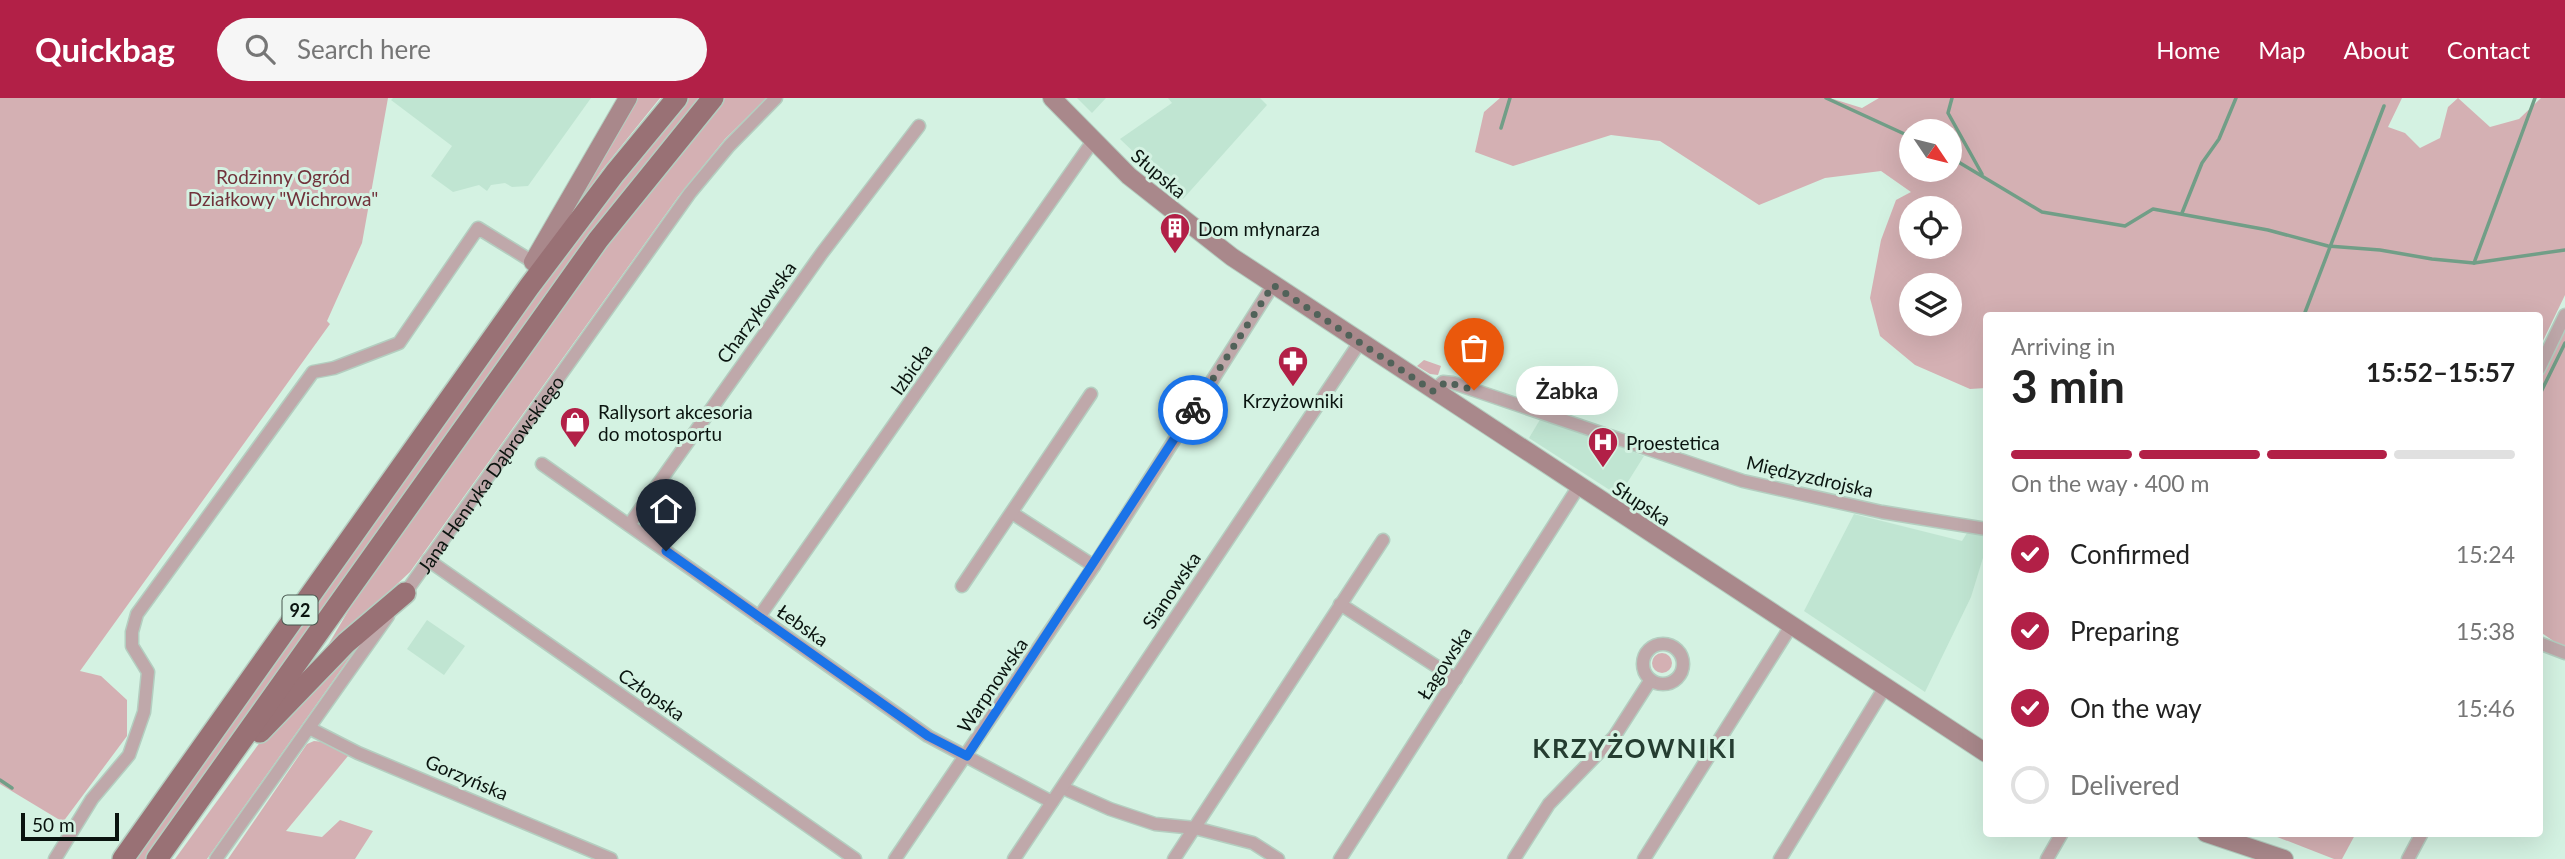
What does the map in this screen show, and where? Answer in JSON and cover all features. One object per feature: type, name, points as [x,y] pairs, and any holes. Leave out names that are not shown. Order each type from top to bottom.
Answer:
[{"type":"main road","name":"92","points":[[123,859],[572,229],[677,98]]},
{"type":"main road","name":"92","points":[[157,859],[589,251],[713,98]]},
{"type":"main road","points":[[477,361],[500,311],[533,262]]},
{"type":"main road","points":[[204,793],[346,643],[405,593]]},
{"type":"street","points":[[55,859],[92,799],[129,755],[144,712],[148,672],[132,646],[132,632],[137,614],[313,372],[334,368],[399,343],[478,228],[533,262],[628,98]]},
{"type":"street","name":"Jana Henryka Dąbrowskiego","points":[[216,859],[690,193],[729,146],[776,98]]},
{"type":"street","name":"Słupska","points":[[1052,98],[1093,141],[1188,224],[1273,285],[1983,751]]},
{"type":"street","name":"Charzykowska","points":[[629,524],[822,253],[919,126]]},
{"type":"street","name":"Izbicka","points":[[759,617],[1093,141]]},
{"type":"street","name":"Warpnowska","points":[[895,859],[1094,566],[1273,285]]},
{"type":"street","points":[[2543,361],[2565,315]]},
{"type":"street","name":"Sianowska","points":[[1014,859],[1360,342]]},
{"type":"street","name":"Międzyzdrojska","points":[[1433,391],[1443,382],[1453,383],[1743,481],[1882,512],[1983,529]]},
{"type":"street","points":[[962,586],[1091,394]]},
{"type":"street","name":"Łebska","points":[[542,464],[928,736],[1052,802]]},
{"type":"street","name":"Łagowska","points":[[1340,859],[1579,486]]},
{"type":"street","points":[[1012,513],[1094,566]]},
{"type":"street","points":[[1174,859],[1383,540]]},
{"type":"street","name":"Człopska","points":[[428,560],[855,859]]},
{"type":"street","points":[[1340,604],[1456,680]]},
{"type":"street","points":[[1644,859],[1791,626]]},
{"type":"street","points":[[2543,645],[2565,653]]},
{"type":"street","points":[[1514,859],[1549,804],[1614,737],[1650,681]]},
{"type":"street","points":[[1780,859],[1885,687]]},
{"type":"street","name":"Gorzyńska","points":[[309,728],[358,753],[611,859]]},
{"type":"street","points":[[1063,788],[1099,805],[1155,824],[1195,828],[1253,843],[1278,859]]},
{"type":"street","points":[[2047,859],[2060,837]]},
{"type":"street","points":[[2218,837],[2284,859]]},
{"type":"street","points":[[2408,859],[2420,837]]},
{"type":"shaded area","points":[[591,98],[528,186],[512,187],[505,183],[491,185],[487,191],[479,185],[453,192],[431,176],[452,146],[391,100]]},
{"type":"shaded area","points":[[1077,98],[1106,98],[1092,113]]},
{"type":"shaded area","points":[[1168,98],[1260,98],[1267,105],[1183,199],[1120,139],[1172,103]]},
{"type":"shaded area","points":[[1541,418],[1644,456],[1619,496],[1529,438]]},
{"type":"shaded area","points":[[1854,514],[1962,541],[1967,533],[1983,535],[1983,558],[1971,597],[1925,692],[1804,611]]},
{"type":"shaded area","points":[[427,620],[465,646],[444,675],[407,649]]},
{"type":"green space","name":"Rodzinny Ogród Działkowy \"Wichrowa\"","points":[[0,98],[388,98],[362,243],[327,321],[330,324],[80,671],[101,676],[127,700],[127,736],[63,822],[0,784]]},
{"type":"green space","points":[[634,98],[660,98],[602,170],[557,236]]},
{"type":"green space","points":[[687,98],[702,98],[147,859],[132,859],[536,291]]},
{"type":"green space","points":[[724,98],[767,98],[725,139],[678,197],[410,572],[324,652],[364,584],[579,278]]},
{"type":"green space","points":[[1500,98],[1830,98],[1862,108],[1879,98],[2402,98],[2388,127],[2405,133],[2420,148],[2440,138],[2448,107],[2458,98],[2490,127],[2519,119],[2541,98],[2565,98],[2565,295],[2543,341],[2543,312],[1983,312],[1983,388],[1970,389],[1915,365],[1880,336],[1870,298],[1881,240],[1896,200],[1899,198],[1899,259],[1962,259],[1962,196],[1904,196],[1911,192],[1881,171],[1825,178],[1759,205],[1660,141],[1611,135],[1513,166],[1475,152],[1484,112]]},
{"type":"green space","points":[[2565,327],[2565,649],[2543,634],[2543,375]]},
{"type":"green space","points":[[1424,360],[1441,366],[1438,375],[1430,374],[1417,366]]},
{"type":"green space","points":[[367,633],[207,859],[175,859],[263,738]]},
{"type":"green space","points":[[1662,653],[1669,656],[1672,663],[1669,670],[1662,673],[1655,670],[1652,663],[1655,656]]},
{"type":"green space","points":[[314,741],[323,742],[348,756],[286,831],[322,837],[340,820],[373,831],[355,859],[228,859],[307,744]]},
{"type":"green space","points":[[2277,837],[2354,837],[2342,859],[2334,859]]},
{"type":"waterway","points":[[1501,128],[1510,98]]},
{"type":"waterway","points":[[1826,98],[1899,131]]},
{"type":"waterway","points":[[1952,98],[1948,113],[1982,174]]},
{"type":"waterway","points":[[2182,213],[2202,163],[2219,139],[2236,98]]},
{"type":"waterway","points":[[2474,263],[2535,98]]},
{"type":"waterway","points":[[2305,312],[2384,106]]},
{"type":"waterway","points":[[1962,164],[2042,212],[2125,226],[2153,209],[2268,230],[2328,246],[2380,250],[2432,259],[2474,263],[2565,250]]},
{"type":"waterway","points":[[2543,388],[2565,343]]},
{"type":"waterway","points":[[0,780],[12,788]]},
{"type":"way so far","points":[[1193,410],[1273,285],[1433,391],[1446,382],[1474,390]]},
{"type":"place","name":"Dom młynarza","points":[[1175,255]]},
{"type":"place","name":"Krzyżowniki","points":[[1293,388]]},
{"type":"place","name":"Żabka","points":[[1474,390]]},
{"type":"place","name":"Rallysort akcesoria do motosportu","points":[[575,449]]},
{"type":"place","name":"Proestetica","points":[[1603,469]]},
{"type":"district","name":"KRZYŻOWNIKI","points":[[1635,748]]},
{"type":"route","points":[[666,551],[928,736],[967,756],[1094,566],[1193,410]]}]
